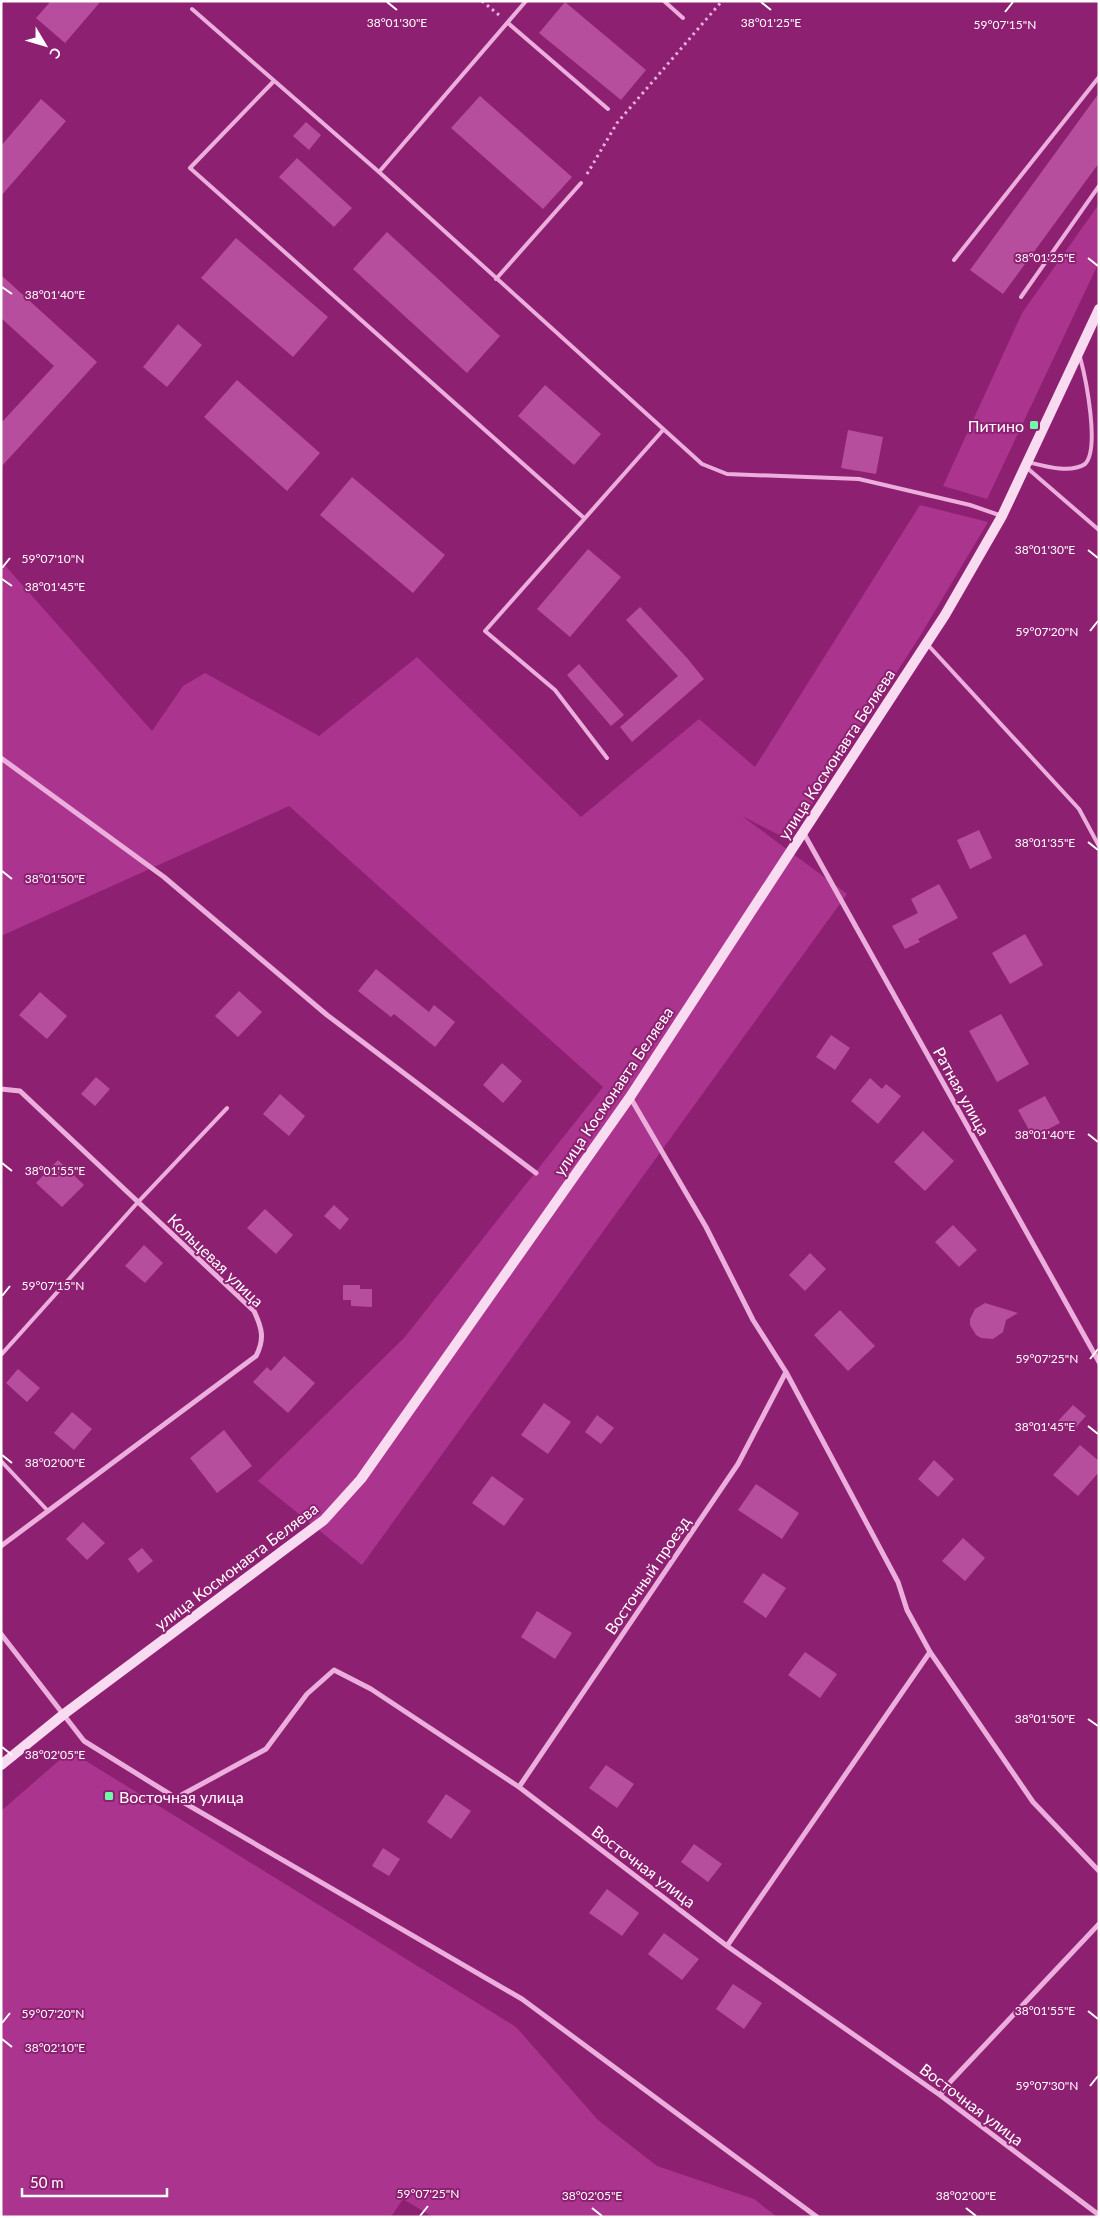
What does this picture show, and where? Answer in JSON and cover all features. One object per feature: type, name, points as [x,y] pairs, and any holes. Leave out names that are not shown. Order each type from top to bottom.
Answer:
[{"type":"street","name":"улица Космонавта Беляева","points":[[1,1765],[64,1714],[324,1520],[361,1479],[630,1096],[927,643],[1002,516],[1099,309]]},
{"type":"street","points":[[1,758],[164,877],[328,1015],[536,1172]]},
{"type":"street","name":"Ратная улица","points":[[803,832],[1099,1362]]},
{"type":"street","name":"Кольцевая улица","points":[[1,1089],[20,1091],[254,1311],[260,1322],[262,1344],[256,1356],[1,1546]]},
{"type":"street","points":[[630,1096],[706,1227],[753,1320],[786,1372],[898,1582],[907,1610],[930,1652],[1033,1802],[1099,1871]]},
{"type":"street","name":"Восточный проезд","points":[[519,1787],[738,1464],[786,1372]]},
{"type":"street","points":[[1,1634],[84,1741],[176,1798],[522,1999],[817,2217]]},
{"type":"street","points":[[727,1946],[930,1652]]},
{"type":"street","name":"Восточная улица","points":[[176,1798],[266,1749],[307,1694],[334,1670],[371,1689],[519,1787],[727,1946],[940,2095],[1099,2215]]},
{"type":"street","points":[[940,2095],[1099,1924]]},
{"type":"lane","points":[[379,172],[526,1]]},
{"type":"lane","points":[[664,1],[684,18]]},
{"type":"lane","points":[[192,9],[379,172],[702,464],[727,474],[859,480],[970,505],[1002,516]]},
{"type":"lane","points":[[508,23],[608,109]]},
{"type":"lane","points":[[954,260],[1099,77]]},
{"type":"lane","points":[[274,81],[190,168],[584,518]]},
{"type":"lane","points":[[496,278],[581,183]]},
{"type":"lane","points":[[1021,297],[1099,186]]},
{"type":"lane","points":[[1027,464],[1074,468],[1084,465],[1091,459],[1096,435],[1089,394],[1078,352]]},
{"type":"lane","points":[[608,758],[555,690],[485,631],[663,430]]},
{"type":"lane","points":[[1027,464],[1099,530]]},
{"type":"lane","points":[[927,643],[1080,809],[1099,846]]},
{"type":"lane","points":[[1,1355],[138,1202],[228,1108]]},
{"type":"lane","points":[[1,1460],[48,1511]]},
{"type":"path","points":[[482,1],[508,23]]},
{"type":"path","points":[[581,183],[618,123],[722,1]]},
{"type":"shaded area","points":[[1099,204],[1099,262],[987,499],[943,486],[1022,313]]},
{"type":"shaded area","points":[[920,505],[988,522],[920,636],[789,840],[742,816],[847,894],[362,1565],[258,1481],[404,1338],[603,1087],[289,806],[1,936],[1,561],[152,731],[183,686],[205,673],[319,736],[417,657],[581,817],[699,719],[755,767]]},
{"type":"shaded area","points":[[70,1751],[516,2027],[598,2120],[657,2166],[754,2199],[777,2217],[433,2217],[403,2199],[391,2217],[1,2217],[1,1811]]},
{"type":"building","points":[[51,1],[101,1],[65,43],[36,18]]},
{"type":"building","points":[[565,2],[646,70],[621,100],[539,33]]},
{"type":"building","points":[[1099,93],[1099,163],[1003,294],[970,270]]},
{"type":"building","points":[[480,96],[572,177],[543,209],[451,128]]},
{"type":"building","points":[[41,99],[66,121],[1,196],[1,146]]},
{"type":"building","points":[[306,122],[321,135],[309,150],[293,136]]},
{"type":"building","points":[[297,158],[352,208],[334,227],[279,177]]},
{"type":"building","points":[[387,232],[500,336],[467,373],[353,269]]},
{"type":"building","points":[[236,238],[328,317],[293,357],[201,278]]},
{"type":"building","points":[[1,275],[97,362],[1,467],[1,423],[54,366],[1,318]]},
{"type":"building","points":[[178,324],[202,345],[167,387],[143,367]]},
{"type":"building","points":[[237,380],[320,453],[287,491],[204,417]]},
{"type":"building","points":[[545,385],[601,434],[574,465],[518,416]]},
{"type":"building","points":[[848,430],[883,437],[876,474],[841,468]]},
{"type":"building","points":[[352,477],[445,555],[413,593],[320,515]]},
{"type":"building","points":[[588,549],[621,577],[570,637],[537,609]]},
{"type":"building","points":[[640,607],[704,679],[632,742],[620,727],[678,676],[626,620]]},
{"type":"building","points":[[579,664],[624,715],[611,726],[567,675]]},
{"type":"building","points":[[979,830],[992,858],[970,869],[957,840]]},
{"type":"building","points":[[939,884],[958,918],[918,939],[920,942],[905,949],[892,926],[918,913],[911,899]]},
{"type":"building","points":[[1025,934],[1043,965],[1010,984],[992,953]]},
{"type":"building","points":[[376,969],[429,1012],[434,1005],[455,1022],[435,1047],[394,1014],[391,1017],[358,991]]},
{"type":"building","points":[[239,991],[262,1012],[238,1037],[215,1016]]},
{"type":"building","points":[[40,992],[67,1016],[47,1039],[19,1015]]},
{"type":"building","points":[[1001,1014],[1029,1064],[997,1082],[969,1031]]},
{"type":"building","points":[[831,1035],[850,1048],[835,1070],[816,1057]]},
{"type":"building","points":[[502,1063],[522,1081],[503,1103],[483,1085]]},
{"type":"building","points":[[96,1077],[110,1089],[95,1106],[81,1094]]},
{"type":"building","points":[[870,1078],[882,1089],[886,1084],[901,1096],[878,1124],[851,1101]]},
{"type":"building","points":[[280,1094],[305,1116],[289,1136],[263,1114]]},
{"type":"building","points":[[1045,1096],[1060,1123],[1033,1137],[1018,1110]]},
{"type":"building","points":[[923,1131],[954,1161],[925,1191],[894,1162]]},
{"type":"building","points":[[58,1160],[84,1185],[62,1207],[36,1183]]},
{"type":"building","points":[[334,1205],[349,1219],[340,1230],[324,1216]]},
{"type":"building","points":[[265,1209],[293,1235],[276,1254],[247,1228]]},
{"type":"building","points":[[953,1225],[977,1250],[959,1267],[935,1242]]},
{"type":"building","points":[[144,1245],[163,1263],[145,1283],[125,1266]]},
{"type":"building","points":[[810,1253],[826,1269],[805,1291],[789,1275]]},
{"type":"building","points":[[343,1285],[360,1285],[360,1289],[372,1289],[372,1307],[351,1306],[351,1300],[343,1300]]},
{"type":"building","points":[[985,1303],[1018,1313],[1006,1320],[1003,1332],[993,1339],[981,1338],[976,1335],[970,1325],[970,1319],[975,1309]]},
{"type":"building","points":[[840,1310],[875,1346],[848,1371],[814,1335]]},
{"type":"building","points":[[284,1356],[315,1383],[288,1413],[253,1382],[267,1367],[271,1371]]},
{"type":"building","points":[[18,1369],[40,1388],[27,1402],[6,1383]]},
{"type":"building","points":[[544,1403],[571,1422],[548,1454],[521,1435]]},
{"type":"building","points":[[1073,1405],[1086,1416],[1071,1433],[1058,1421]]},
{"type":"building","points":[[72,1412],[92,1429],[74,1450],[54,1433]]},
{"type":"building","points":[[597,1415],[614,1428],[601,1444],[585,1432]]},
{"type":"building","points":[[224,1430],[252,1466],[217,1493],[190,1458]]},
{"type":"building","points":[[1080,1445],[1099,1461],[1099,1472],[1078,1496],[1053,1475]]},
{"type":"building","points":[[934,1460],[954,1479],[938,1497],[918,1479]]},
{"type":"building","points":[[492,1476],[524,1499],[504,1526],[472,1503]]},
{"type":"building","points":[[756,1484],[799,1513],[782,1539],[738,1510]]},
{"type":"building","points":[[83,1522],[105,1543],[87,1560],[66,1539]]},
{"type":"building","points":[[963,1538],[985,1558],[965,1581],[942,1561]]},
{"type":"building","points":[[142,1548],[153,1561],[138,1573],[128,1559]]},
{"type":"building","points":[[763,1573],[786,1588],[766,1618],[743,1602]]},
{"type":"building","points":[[537,1611],[572,1633],[555,1659],[521,1637]]},
{"type":"building","points":[[805,1652],[837,1674],[820,1698],[788,1675]]},
{"type":"building","points":[[606,1765],[634,1784],[617,1808],[589,1788]]},
{"type":"building","points":[[446,1794],[471,1811],[451,1839],[427,1822]]},
{"type":"building","points":[[694,1844],[722,1864],[708,1882],[681,1862]]},
{"type":"building","points":[[383,1848],[400,1859],[389,1876],[372,1866]]},
{"type":"building","points":[[607,1889],[639,1913],[622,1936],[589,1913]]},
{"type":"building","points":[[664,1933],[699,1959],[682,1980],[648,1954]]},
{"type":"building","points":[[733,1984],[762,2003],[744,2029],[716,2009]]},
{"type":"place","name":"Питино","points":[[1034,425]]},
{"type":"place","name":"Восточная улица","points":[[109,1796]]}]
